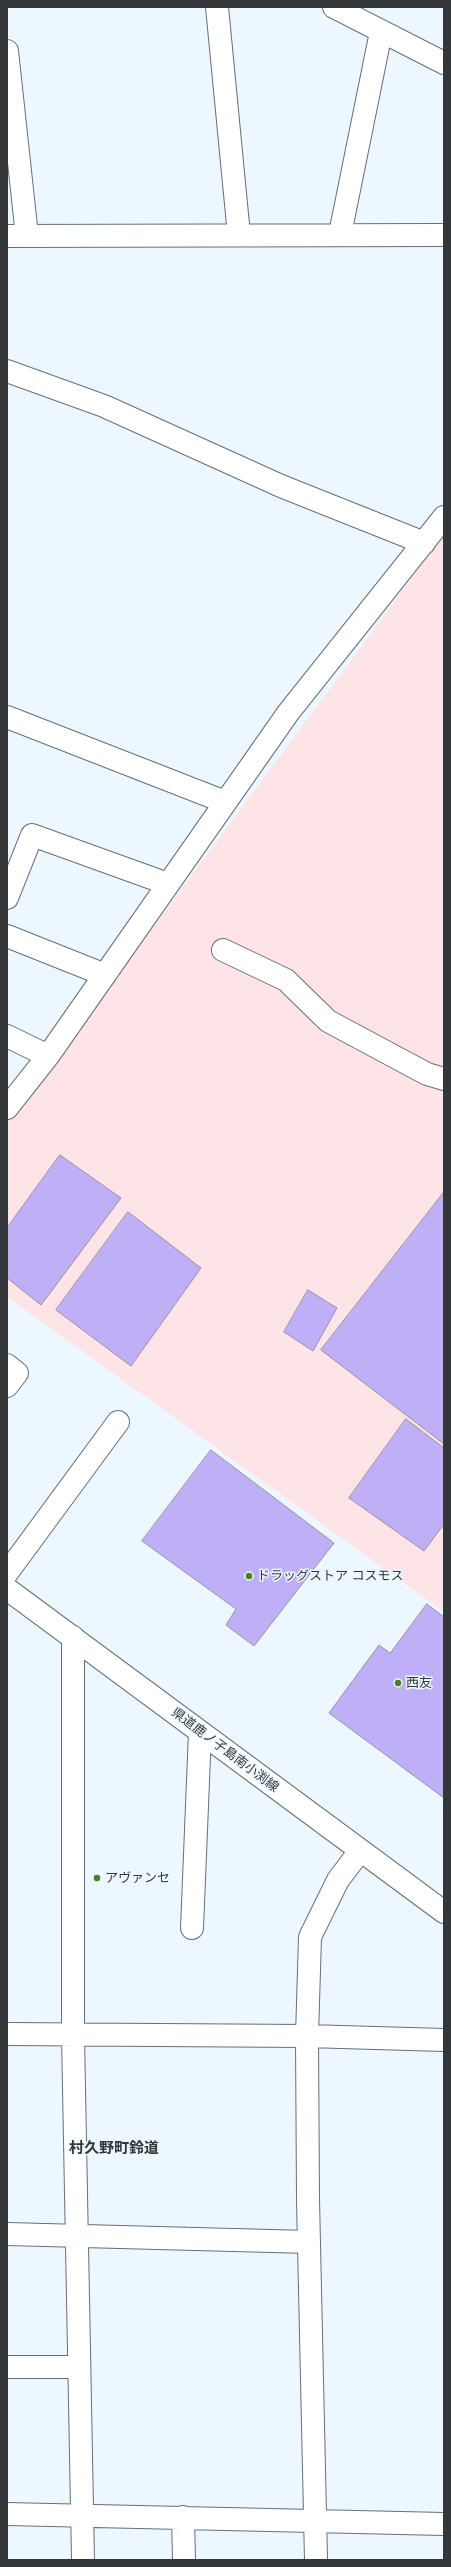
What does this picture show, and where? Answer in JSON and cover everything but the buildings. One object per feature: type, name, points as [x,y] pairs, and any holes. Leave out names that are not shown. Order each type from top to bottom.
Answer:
[{"type":"street","points":[[217,7],[240,235]]},
{"type":"street","points":[[334,7],[444,63]]},
{"type":"street","points":[[340,234],[381,32]]},
{"type":"street","points":[[7,51],[17,236],[340,234],[444,235]]},
{"type":"street","points":[[7,371],[104,406],[281,486],[424,543]]},
{"type":"street","points":[[7,1108],[48,1056],[288,713],[444,517]]},
{"type":"street","points":[[7,717],[226,802]]},
{"type":"street","points":[[7,898],[32,835],[168,884]]},
{"type":"street","points":[[7,936],[105,975]]},
{"type":"street","points":[[223,950],[286,980],[328,1021],[427,1074],[444,1079]]},
{"type":"street","points":[[7,1036],[48,1056]]},
{"type":"street","points":[[7,1365],[17,1373],[7,1386]]},
{"type":"street","points":[[7,1573],[118,1422]]},
{"type":"street","name":"県道鹿ノ子島南小渕線","points":[[7,1589],[444,1912]]},
{"type":"street","points":[[73,1637],[73,2036],[82,2560]]},
{"type":"street","points":[[192,1928],[200,1732]]},
{"type":"street","points":[[316,2560],[309,2242],[307,2036],[310,1937],[338,1880],[360,1851]]},
{"type":"street","points":[[7,2034],[73,2036],[307,2036],[444,2040]]},
{"type":"street","points":[[7,2234],[309,2242]]},
{"type":"street","points":[[7,2367],[79,2367]]},
{"type":"street","points":[[7,2514],[444,2524]]},
{"type":"street","points":[[183,2517],[184,2560]]},
{"type":"shaded area","points":[[444,535],[444,1612],[7,1297],[7,1124]]},
{"type":"place","name":"ドラッグストア コスモス","points":[[249,1576]]},
{"type":"place","name":"西友","points":[[398,1683]]},
{"type":"place","name":"アヴァンセ","points":[[97,1878]]},
{"type":"district","name":"村久野町鈴道","points":[[114,2148]]}]
